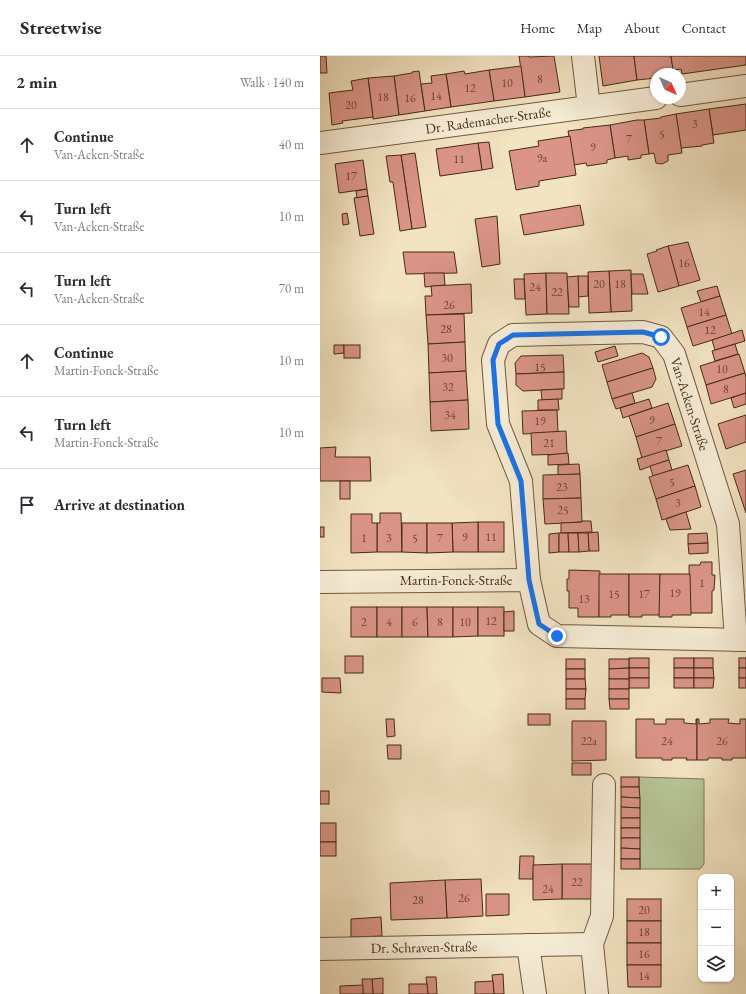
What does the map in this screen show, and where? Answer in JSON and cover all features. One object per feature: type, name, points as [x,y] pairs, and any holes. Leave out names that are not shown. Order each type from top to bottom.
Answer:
[{"type":"street","points":[[584,56],[589,107]]},
{"type":"street","points":[[686,94],[746,86]]},
{"type":"street","name":"Dr. Rademacher-Straße","points":[[320,142],[650,99]]},
{"type":"street","name":"Van-Acken-Straße","points":[[529,580],[521,481],[498,424],[493,360],[499,344],[513,335],[643,332],[661,337],[674,354],[728,524],[741,640]]},
{"type":"street","name":"Martin-Fonck-Straße","points":[[320,582],[529,580],[539,624],[557,636],[741,640]]},
{"type":"street","points":[[597,994],[592,944],[602,916],[604,785]]},
{"type":"street","name":"Dr. Schraven-Straße","points":[[320,949],[592,944]]},
{"type":"street","points":[[528,945],[535,994]]},
{"type":"green space","points":[[639,777],[704,779],[704,864],[700,869],[640,869]]},
{"type":"building","points":[[320,56],[326,56],[327,73],[320,73]]},
{"type":"building","points":[[519,56],[554,56],[560,92],[525,97]]},
{"type":"building","points":[[599,56],[634,56],[637,80],[603,86]]},
{"type":"building","points":[[634,56],[671,56],[673,68],[650,68],[650,79],[637,80]]},
{"type":"building","points":[[671,56],[746,56],[746,65],[686,73],[686,68],[673,68]]},
{"type":"building","points":[[521,66],[525,97],[494,101],[489,70]]},
{"type":"building","points":[[489,70],[494,101],[451,107],[446,74],[464,71],[465,74]]},
{"type":"building","points":[[419,71],[425,111],[399,115],[394,76]]},
{"type":"building","points":[[446,74],[451,107],[425,111],[421,84],[432,83],[431,76]]},
{"type":"building","points":[[394,76],[399,115],[373,119],[368,78]]},
{"type":"building","points":[[368,78],[373,117],[342,121],[343,123],[332,125],[329,93],[353,90],[351,81]]},
{"type":"building","points":[[746,104],[746,130],[713,135],[709,109]]},
{"type":"building","points":[[709,109],[714,143],[681,148],[676,114]]},
{"type":"building","points":[[676,114],[682,153],[668,155],[668,161],[662,164],[656,163],[654,153],[649,154],[644,120]]},
{"type":"building","points":[[644,120],[649,154],[641,155],[641,158],[628,160],[628,156],[615,158],[610,125]]},
{"type":"building","points":[[610,125],[615,158],[607,160],[607,163],[587,166],[586,163],[574,165],[568,131]]},
{"type":"building","points":[[570,136],[576,175],[539,181],[539,186],[516,190],[509,151],[539,146],[538,141]]},
{"type":"building","points":[[489,142],[493,168],[482,170],[478,143]]},
{"type":"building","points":[[478,143],[482,170],[440,176],[436,149]]},
{"type":"building","points":[[415,153],[426,227],[412,229],[401,155]]},
{"type":"building","points":[[401,155],[412,229],[400,231],[393,182],[390,182],[386,156]]},
{"type":"building","points":[[363,160],[367,189],[339,193],[335,164]]},
{"type":"building","points":[[367,189],[368,196],[357,198],[356,191]]},
{"type":"building","points":[[368,196],[374,234],[360,236],[354,198]]},
{"type":"building","points":[[580,205],[584,225],[524,235],[520,215]]},
{"type":"building","points":[[347,213],[349,224],[343,225],[342,214]]},
{"type":"building","points":[[497,216],[500,264],[482,267],[475,219]]},
{"type":"building","points":[[688,242],[700,280],[679,286],[668,246]]},
{"type":"building","points":[[668,246],[679,286],[658,292],[647,254]]},
{"type":"building","points":[[403,252],[454,252],[457,273],[406,274]]},
{"type":"building","points":[[631,270],[632,311],[611,312],[609,271]]},
{"type":"building","points":[[609,271],[611,312],[589,313],[588,272]]},
{"type":"building","points":[[424,273],[444,273],[445,285],[425,287]]},
{"type":"building","points":[[546,273],[547,314],[526,315],[524,274]]},
{"type":"building","points":[[546,273],[567,273],[569,314],[547,314]]},
{"type":"building","points":[[631,274],[643,274],[648,294],[632,294]]},
{"type":"building","points":[[578,276],[588,276],[588,296],[578,297]]},
{"type":"building","points":[[578,276],[579,307],[569,307],[567,277]]},
{"type":"building","points":[[514,279],[524,279],[525,299],[515,299]]},
{"type":"building","points":[[471,284],[472,313],[426,315],[425,296],[432,296],[431,286]]},
{"type":"building","points":[[717,286],[720,296],[701,302],[697,291]]},
{"type":"building","points":[[720,296],[726,315],[687,327],[681,308]]},
{"type":"building","points":[[464,314],[465,342],[428,344],[426,315]]},
{"type":"building","points":[[726,315],[732,334],[693,346],[687,327]]},
{"type":"building","points":[[742,330],[745,341],[715,350],[712,340]]},
{"type":"building","points":[[465,342],[466,371],[429,373],[428,344]]},
{"type":"building","points":[[735,344],[738,354],[715,361],[712,351]]},
{"type":"building","points":[[334,345],[344,345],[344,353],[334,354]]},
{"type":"building","points":[[344,345],[360,345],[360,358],[344,358]]},
{"type":"building","points":[[615,346],[618,356],[598,362],[595,352]]},
{"type":"building","points":[[642,353],[649,357],[653,368],[607,382],[602,365]]},
{"type":"building","points":[[739,354],[745,373],[706,385],[700,366]]},
{"type":"building","points":[[563,355],[564,372],[516,374],[515,363],[521,356]]},
{"type":"building","points":[[653,368],[656,379],[652,387],[612,399],[607,382]]},
{"type":"building","points":[[466,371],[468,400],[430,402],[429,373]]},
{"type":"building","points":[[564,372],[564,389],[523,391],[516,385],[516,374]]},
{"type":"building","points":[[745,373],[746,393],[711,404],[706,385]]},
{"type":"building","points":[[562,389],[562,399],[542,400],[541,390]]},
{"type":"building","points":[[632,393],[635,403],[616,409],[612,399]]},
{"type":"building","points":[[746,393],[746,404],[734,408],[731,398]]},
{"type":"building","points":[[558,399],[559,410],[538,410],[538,400]]},
{"type":"building","points":[[649,399],[652,408],[623,418],[620,408]]},
{"type":"building","points":[[468,400],[469,429],[431,431],[430,402]]},
{"type":"building","points":[[668,403],[675,424],[636,437],[629,416]]},
{"type":"building","points":[[557,410],[558,432],[523,434],[522,411]]},
{"type":"building","points":[[746,415],[746,442],[726,449],[718,424]]},
{"type":"building","points":[[675,424],[682,446],[642,458],[636,437]]},
{"type":"building","points":[[566,431],[567,454],[532,455],[531,433]]},
{"type":"building","points":[[336,447],[335,457],[370,457],[371,481],[320,481],[320,448]]},
{"type":"building","points":[[666,450],[669,460],[640,470],[637,459]]},
{"type":"building","points":[[568,453],[569,464],[548,465],[548,455]]},
{"type":"building","points":[[669,460],[672,470],[653,476],[650,466]]},
{"type":"building","points":[[579,464],[580,474],[558,475],[558,465]]},
{"type":"building","points":[[688,465],[695,486],[656,499],[649,477]]},
{"type":"building","points":[[746,470],[746,513],[733,474]]},
{"type":"building","points":[[580,474],[581,498],[543,499],[543,475]]},
{"type":"building","points":[[340,481],[350,481],[350,499],[340,499]]},
{"type":"building","points":[[695,486],[701,507],[662,520],[656,499]]},
{"type":"building","points":[[581,498],[582,522],[545,524],[543,499]]},
{"type":"building","points":[[686,512],[691,529],[670,530],[666,519]]},
{"type":"building","points":[[380,513],[401,513],[402,552],[377,552],[377,523],[380,523]]},
{"type":"building","points":[[351,514],[372,514],[372,523],[377,523],[377,552],[351,553]]},
{"type":"building","points":[[591,521],[592,532],[561,533],[561,523]]},
{"type":"building","points":[[478,522],[504,522],[504,552],[478,552]]},
{"type":"building","points":[[478,522],[478,552],[453,552],[452,523]]},
{"type":"building","points":[[402,523],[427,523],[427,553],[402,552]]},
{"type":"building","points":[[427,523],[452,523],[453,552],[427,553]]},
{"type":"building","points":[[320,527],[324,527],[324,537],[320,537]]},
{"type":"building","points":[[598,532],[599,551],[589,551],[588,533]]},
{"type":"building","points":[[559,533],[559,552],[549,553],[549,534]]},
{"type":"building","points":[[559,533],[568,533],[569,552],[559,552]]},
{"type":"building","points":[[568,533],[578,533],[579,552],[569,552]]},
{"type":"building","points":[[578,533],[588,533],[589,551],[579,552]]},
{"type":"building","points":[[707,533],[708,543],[688,544],[688,534]]},
{"type":"building","points":[[708,543],[708,553],[689,554],[688,544]]},
{"type":"building","points":[[701,562],[712,562],[712,575],[715,575],[714,590],[712,591],[712,613],[690,613],[689,565],[700,565]]},
{"type":"building","points":[[569,570],[600,571],[599,617],[578,617],[578,608],[569,608],[567,579],[569,579]]},
{"type":"building","points":[[599,574],[629,574],[629,615],[599,617]]},
{"type":"building","points":[[629,574],[660,574],[660,615],[629,617]]},
{"type":"building","points":[[660,574],[690,574],[691,615],[659,617]]},
{"type":"building","points":[[351,607],[377,607],[377,637],[351,637]]},
{"type":"building","points":[[377,607],[402,607],[402,637],[377,637]]},
{"type":"building","points":[[402,607],[427,607],[428,637],[402,637]]},
{"type":"building","points":[[427,607],[453,607],[453,637],[428,637]]},
{"type":"building","points":[[453,607],[478,607],[478,636],[453,637]]},
{"type":"building","points":[[478,607],[504,607],[504,636],[478,636]]},
{"type":"building","points":[[514,611],[514,631],[504,631],[504,612]]},
{"type":"building","points":[[345,656],[363,656],[363,673],[345,673]]},
{"type":"building","points":[[629,658],[649,658],[649,668],[629,668]]},
{"type":"building","points":[[674,658],[694,658],[694,668],[674,668]]},
{"type":"building","points":[[694,658],[713,658],[713,668],[694,668]]},
{"type":"building","points":[[739,658],[746,658],[746,668],[739,668]]},
{"type":"building","points":[[566,659],[585,659],[585,669],[566,669]]},
{"type":"building","points":[[609,659],[629,659],[629,668],[609,669]]},
{"type":"building","points":[[629,668],[649,668],[649,678],[629,678]]},
{"type":"building","points":[[629,668],[629,679],[609,679],[609,669]]},
{"type":"building","points":[[674,668],[694,668],[694,678],[674,678]]},
{"type":"building","points":[[694,668],[713,668],[714,678],[694,678]]},
{"type":"building","points":[[739,668],[746,668],[746,678],[739,678]]},
{"type":"building","points":[[566,669],[585,669],[585,679],[566,679]]},
{"type":"building","points":[[322,678],[340,678],[341,693],[322,692]]},
{"type":"building","points":[[629,678],[649,678],[649,688],[629,688]]},
{"type":"building","points":[[674,678],[694,678],[694,688],[674,688]]},
{"type":"building","points":[[694,678],[714,678],[713,688],[694,688]]},
{"type":"building","points":[[739,678],[746,678],[746,688],[739,688]]},
{"type":"building","points":[[566,679],[585,679],[586,689],[566,689]]},
{"type":"building","points":[[609,679],[629,679],[629,689],[609,689]]},
{"type":"building","points":[[566,689],[586,689],[585,699],[566,699]]},
{"type":"building","points":[[609,689],[629,689],[629,699],[609,699]]},
{"type":"building","points":[[566,699],[585,699],[585,709],[566,709]]},
{"type":"building","points":[[609,699],[629,699],[629,709],[610,709]]},
{"type":"building","points":[[528,714],[550,714],[550,725],[528,725]]},
{"type":"building","points":[[386,719],[394,719],[395,736],[387,737]]},
{"type":"building","points":[[636,719],[654,719],[654,724],[666,724],[666,719],[684,719],[684,723],[696,724],[697,719],[697,760],[686,760],[687,758],[662,760],[662,758],[636,758]]},
{"type":"building","points":[[697,719],[699,719],[699,724],[710,723],[710,719],[729,719],[728,723],[740,724],[740,719],[746,719],[746,758],[722,760],[722,758],[708,758],[708,760],[697,760]]},
{"type":"building","points":[[572,721],[606,721],[606,760],[572,761]]},
{"type":"building","points":[[387,745],[401,745],[401,759],[388,759]]},
{"type":"building","points":[[572,763],[591,763],[591,775],[572,775]]},
{"type":"building","points":[[621,777],[639,777],[639,787],[621,787]]},
{"type":"building","points":[[621,787],[639,787],[640,798],[621,797]]},
{"type":"building","points":[[320,791],[329,791],[329,804],[320,804]]},
{"type":"building","points":[[621,797],[640,798],[640,808],[621,807]]},
{"type":"building","points":[[621,807],[640,808],[640,818],[621,818]]},
{"type":"building","points":[[621,818],[640,818],[640,828],[621,828]]},
{"type":"building","points":[[320,823],[336,823],[336,842],[320,842]]},
{"type":"building","points":[[621,828],[640,828],[640,838],[621,838]]},
{"type":"building","points":[[621,838],[640,838],[640,849],[621,848]]},
{"type":"building","points":[[320,842],[336,842],[336,856],[320,856]]},
{"type":"building","points":[[621,848],[640,849],[640,859],[621,859]]},
{"type":"building","points":[[520,856],[534,856],[533,879],[519,879]]},
{"type":"building","points":[[621,859],[640,859],[640,869],[621,869]]},
{"type":"building","points":[[562,864],[592,864],[592,899],[562,899]]},
{"type":"building","points":[[562,864],[562,899],[533,900],[533,865]]},
{"type":"building","points":[[481,879],[483,916],[447,918],[445,880]]},
{"type":"building","points":[[445,880],[447,918],[391,920],[390,883]]},
{"type":"building","points":[[486,894],[509,894],[509,915],[486,916]]},
{"type":"building","points":[[627,899],[661,899],[661,921],[627,921]]},
{"type":"building","points":[[381,917],[382,936],[351,937],[351,919]]},
{"type":"building","points":[[627,921],[661,921],[661,943],[627,943]]},
{"type":"building","points":[[627,943],[661,943],[661,965],[627,965]]},
{"type":"building","points":[[627,965],[661,965],[661,987],[628,987]]},
{"type":"building","points":[[503,974],[504,994],[494,994],[492,975]]},
{"type":"building","points":[[426,977],[436,977],[437,994],[428,994]]},
{"type":"building","points":[[383,978],[383,994],[373,994],[372,979]]},
{"type":"building","points":[[362,979],[372,979],[373,994],[363,994]]},
{"type":"building","points":[[493,981],[494,994],[475,994],[475,982]]},
{"type":"building","points":[[409,984],[427,984],[428,994],[409,994]]},
{"type":"building","points":[[363,985],[363,994],[340,994],[340,986]]},
{"type":"route","points":[[557,636],[539,624],[529,580],[521,481],[498,424],[493,360],[499,344],[513,335],[643,332],[661,337]]}]
